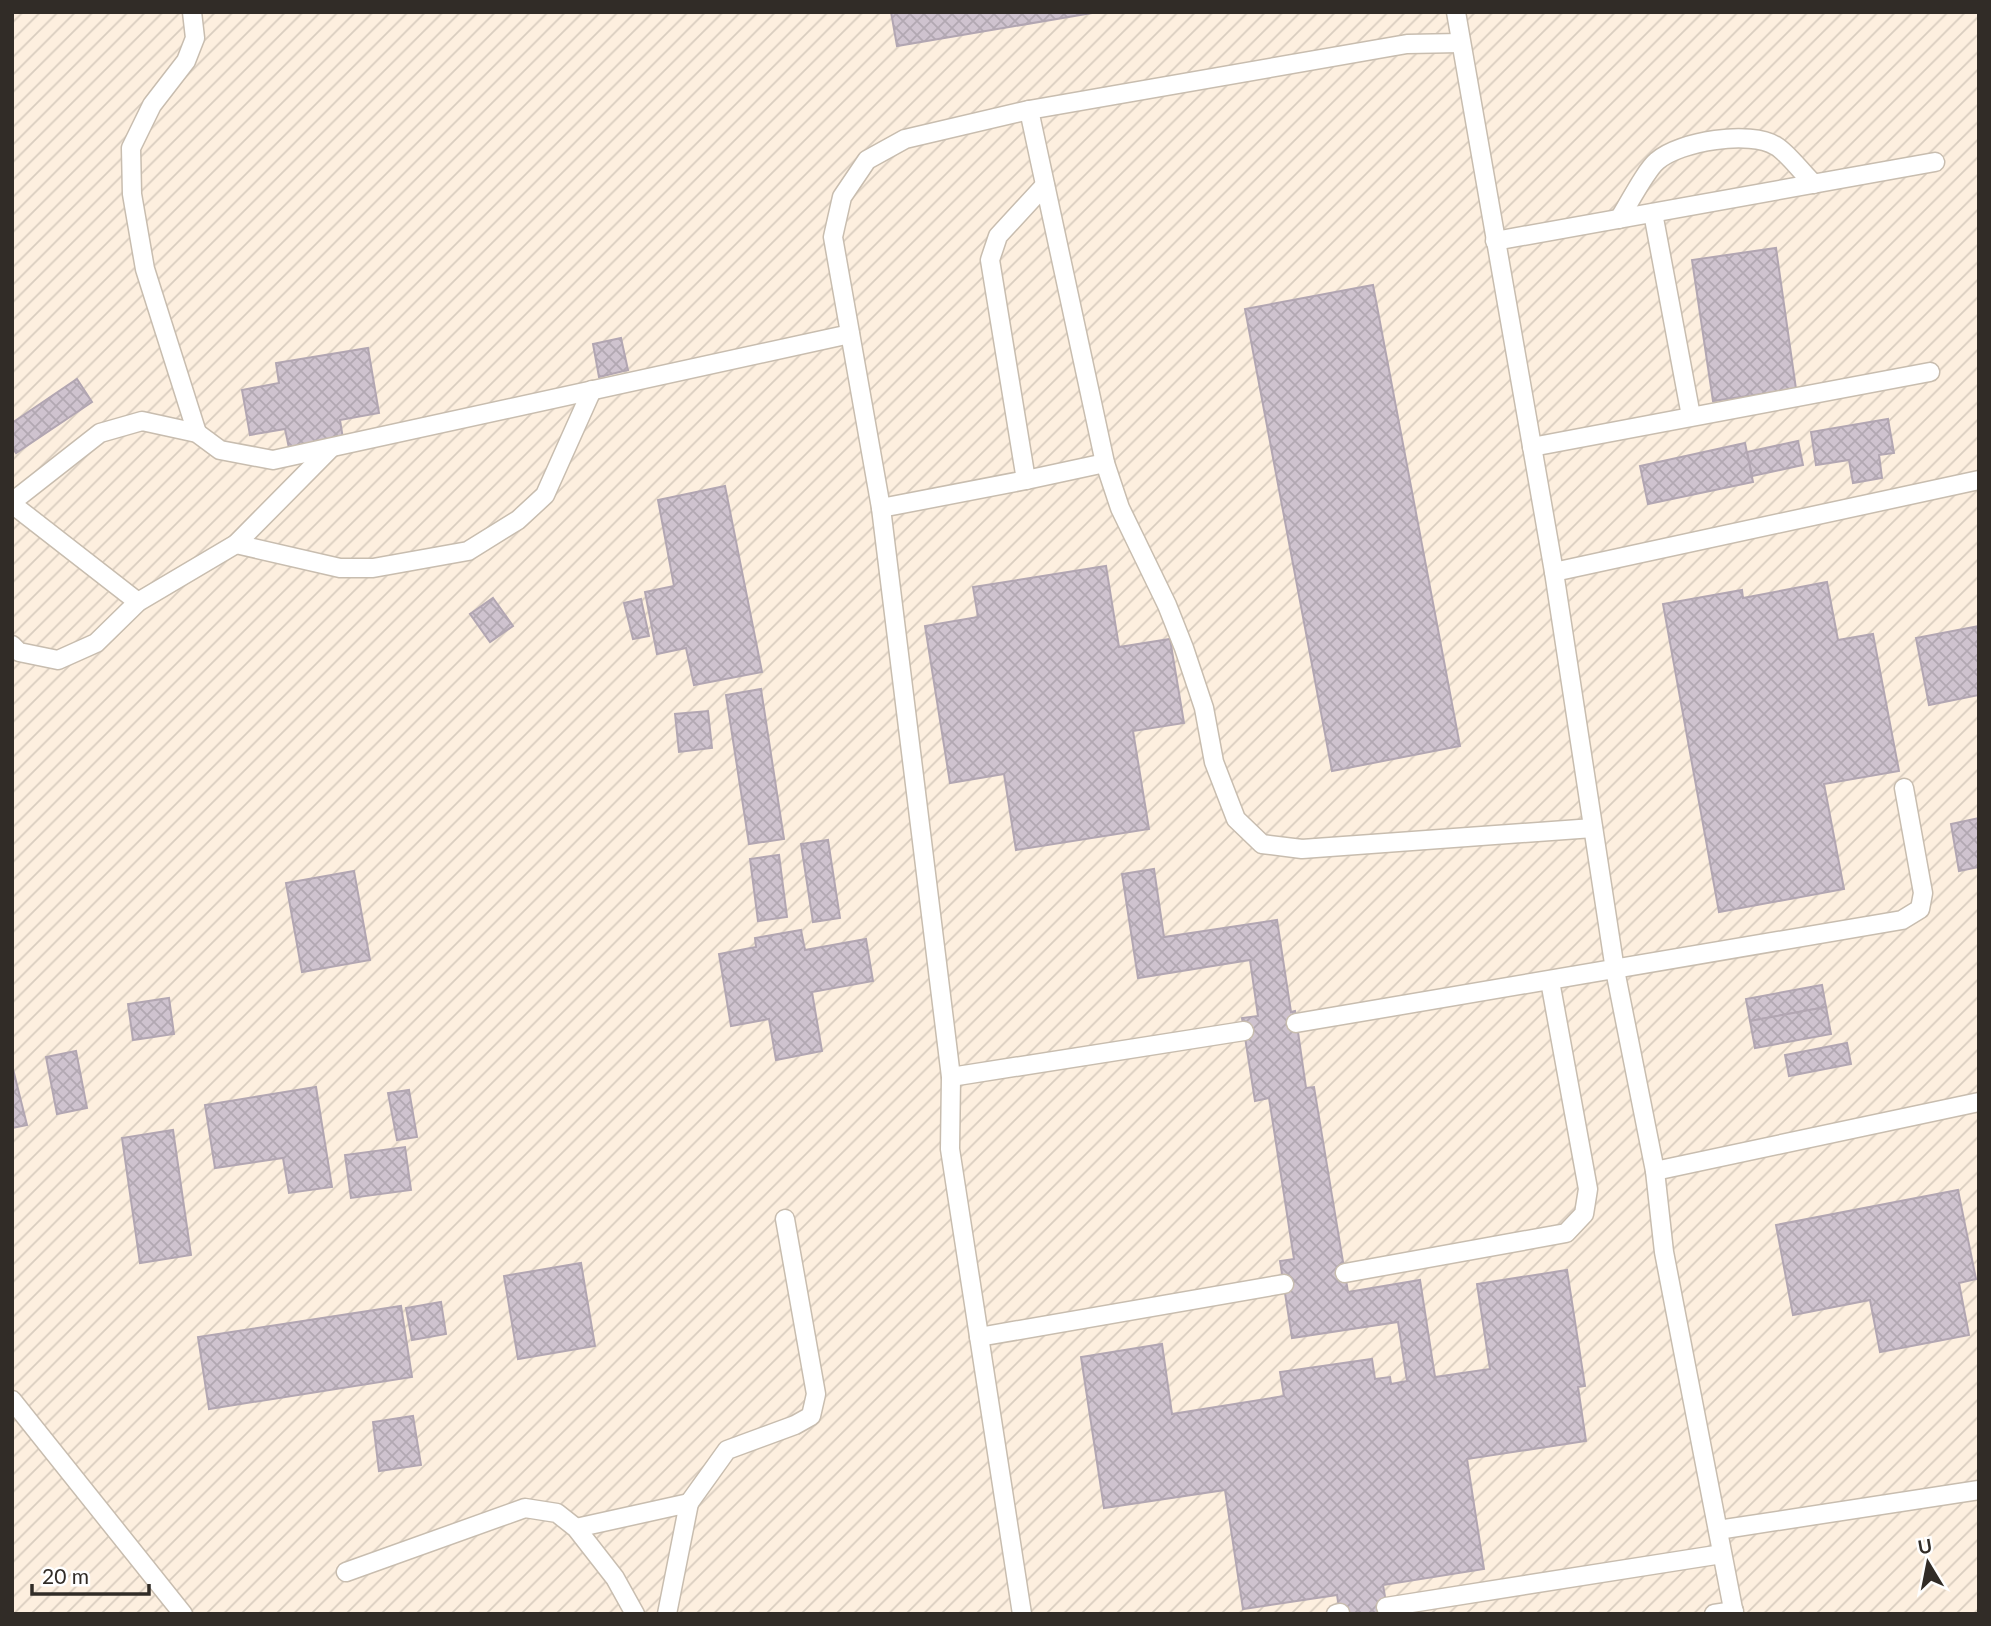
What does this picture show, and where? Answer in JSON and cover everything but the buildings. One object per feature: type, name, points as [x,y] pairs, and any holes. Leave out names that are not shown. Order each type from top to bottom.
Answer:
[{"type":"lane","points":[[192,12],[195,38],[186,61],[152,105],[131,148],[132,194],[145,270],[197,433]]},
{"type":"lane","points":[[1456,12],[1554,572],[1615,970],[1655,1171],[1664,1252],[1734,1612],[1714,1614]]},
{"type":"lane","points":[[1022,1614],[950,1149],[951,1077],[881,508],[833,237],[842,197],[867,160],[905,139],[1029,110],[1407,44],[1461,43]]},
{"type":"lane","points":[[1029,110],[1105,463],[1120,508],[1167,605],[1184,648],[1203,708],[1214,762],[1236,819],[1262,844],[1302,849],[1593,828]]},
{"type":"lane","points":[[1619,219],[1656,161],[1674,150],[1710,141],[1749,138],[1776,145],[1814,184]]},
{"type":"lane","points":[[1495,241],[1935,162]]},
{"type":"lane","points":[[1026,480],[990,260],[998,236],[1045,185]]},
{"type":"lane","points":[[1653,212],[1691,416]]},
{"type":"lane","points":[[138,602],[12,503],[100,433],[142,421],[197,433],[220,450],[273,460],[850,334]]},
{"type":"lane","points":[[1532,447],[1930,372]]},
{"type":"lane","points":[[236,544],[340,568],[373,568],[468,551],[518,520],[545,495],[592,390]]},
{"type":"lane","points":[[12,645],[19,652],[58,660],[96,643],[138,602],[236,544],[331,448]]},
{"type":"lane","points":[[881,508],[1105,463]]},
{"type":"lane","points":[[1554,572],[1978,483]]},
{"type":"lane","points":[[1296,1023],[1902,920],[1920,909],[1923,894],[1905,788]]},
{"type":"lane","points":[[1345,1273],[1566,1233],[1584,1213],[1588,1189],[1550,981]]},
{"type":"lane","points":[[951,1077],[1244,1031]]},
{"type":"lane","points":[[1655,1171],[1979,1102]]},
{"type":"lane","points":[[667,1614],[689,1503],[727,1450],[795,1425],[811,1416],[816,1394],[785,1219]]},
{"type":"lane","points":[[979,1337],[1284,1284]]},
{"type":"lane","points":[[12,1400],[183,1614]]},
{"type":"lane","points":[[1718,1530],[1979,1490]]},
{"type":"lane","points":[[576,1528],[689,1503]]},
{"type":"lane","points":[[346,1572],[526,1508],[557,1513],[576,1528],[615,1578],[635,1614]]},
{"type":"lane","points":[[1387,1607],[1722,1554]]},
{"type":"shaded area","points":[[12,12],[1979,12],[1979,1614],[12,1614]]}]
